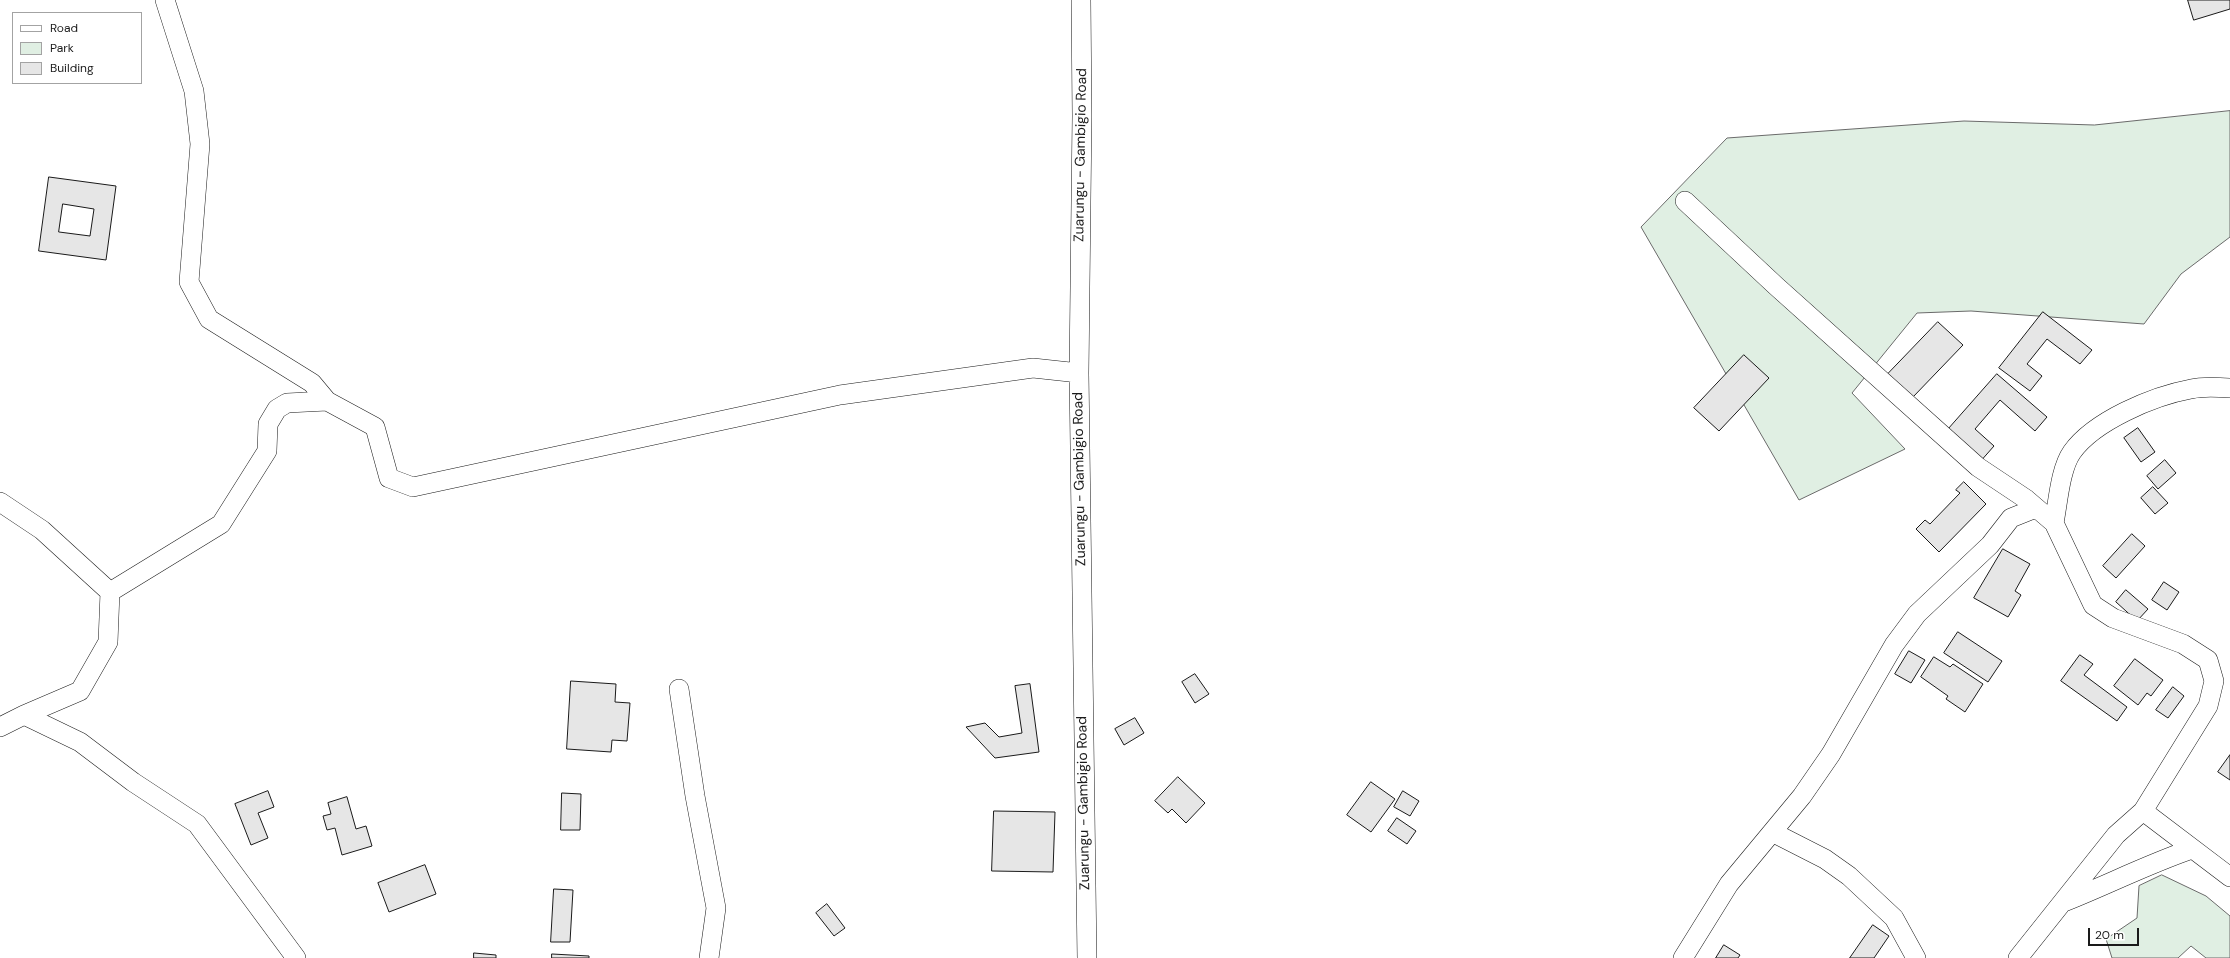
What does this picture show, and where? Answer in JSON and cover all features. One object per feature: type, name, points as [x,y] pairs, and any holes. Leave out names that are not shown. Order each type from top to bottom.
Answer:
[{"type":"street","points":[[166,0],[194,91],[200,144],[190,282],[209,319],[312,383],[327,401],[375,427],[389,478],[413,487],[840,395],[1033,368],[1079,373]]},
{"type":"street","name":"Zuarungu - Gambigio Road","points":[[1081,0],[1082,116],[1079,373],[1087,958]]},
{"type":"street","points":[[1685,201],[1793,302],[1978,467],[2036,508],[2054,523],[2093,605],[2113,618],[2183,644],[2208,660],[2214,681],[2208,706],[2143,812],[2116,835],[2018,958]]},
{"type":"street","points":[[2054,523],[2062,477],[2071,453],[2087,434],[2128,411],[2169,395],[2191,389],[2230,388]]},
{"type":"street","points":[[110,592],[221,524],[267,451],[268,424],[278,409],[287,403],[327,401]]},
{"type":"street","points":[[0,502],[42,530],[110,592],[108,642],[80,691],[0,727]]},
{"type":"street","points":[[1683,958],[1729,884],[1802,796],[1831,754],[1894,645],[1917,614],[1990,545],[2011,518],[2036,508]]},
{"type":"street","points":[[679,689],[695,796],[716,908],[709,958]]},
{"type":"street","points":[[24,715],[80,742],[133,782],[197,824],[296,958]]},
{"type":"street","points":[[2143,812],[2230,877]]},
{"type":"street","points":[[1772,832],[1825,859],[1854,880],[1894,918],[1916,958]]},
{"type":"street","points":[[2063,903],[2108,884],[2147,865],[2192,849]]},
{"type":"green space","points":[[2230,111],[2230,237],[2181,274],[2144,324],[1971,311],[1917,313],[1852,393],[1905,449],[1799,500],[1641,227],[1727,138],[1964,121],[2094,125]]},
{"type":"green space","points":[[2162,875],[2206,896],[2230,916],[2230,958],[2206,958],[2191,946],[2178,958],[2112,958],[2106,939],[2137,918],[2139,886]]},
{"type":"building","points":[[2188,0],[2230,0],[2230,9],[2194,20]]},
{"type":"building","points":[[49,177],[116,186],[106,260],[39,251]],"holes":[[[63,204],[94,209],[90,236],[59,232]]]},
{"type":"building","points":[[2043,312],[2092,350],[2080,364],[2047,339],[2027,364],[2042,376],[2030,391],[1999,368]]},
{"type":"building","points":[[1938,322],[1963,345],[1913,397],[1888,374]]},
{"type":"building","points":[[1744,355],[1769,378],[1719,431],[1694,408]]},
{"type":"building","points":[[1997,374],[2047,417],[2035,431],[2000,400],[1975,429],[1994,446],[1979,463],[1945,433]]},
{"type":"building","points":[[2138,428],[2155,452],[2141,462],[2124,438]]},
{"type":"building","points":[[2165,460],[2176,473],[2158,489],[2147,476]]},
{"type":"building","points":[[1964,482],[1986,504],[1939,552],[1916,529],[1925,520],[1930,524],[1960,493],[1956,490]]},
{"type":"building","points":[[2153,487],[2168,503],[2155,514],[2141,498]]},
{"type":"building","points":[[2132,534],[2145,546],[2116,578],[2103,566]]},
{"type":"building","points":[[2003,549],[2030,564],[2015,591],[2021,595],[2008,617],[1974,598]]},
{"type":"building","points":[[2164,582],[2179,592],[2167,610],[2152,600]]},
{"type":"building","points":[[2126,590],[2148,609],[2137,621],[2116,602]]},
{"type":"building","points":[[1958,632],[2002,661],[1988,682],[1944,653]]},
{"type":"building","points":[[1909,651],[1925,660],[1911,683],[1895,674]]},
{"type":"building","points":[[2080,655],[2093,664],[2084,675],[2127,707],[2117,721],[2061,681]]},
{"type":"building","points":[[1934,657],[1950,667],[1953,664],[1983,684],[1965,712],[1946,699],[1948,696],[1921,677]]},
{"type":"building","points":[[2135,659],[2163,680],[2151,696],[2147,693],[2138,705],[2114,686]]},
{"type":"building","points":[[1195,674],[1209,694],[1195,703],[1182,682]]},
{"type":"building","points":[[571,681],[616,684],[615,702],[630,703],[627,741],[612,740],[611,752],[567,749]]},
{"type":"building","points":[[1030,684],[1039,752],[995,758],[966,727],[985,723],[999,737],[1022,733],[1015,686]]},
{"type":"building","points":[[2173,687],[2184,696],[2168,718],[2156,710]]},
{"type":"building","points":[[1135,718],[1144,733],[1124,745],[1115,729]]},
{"type":"building","points":[[2230,755],[2230,780],[2218,772]]},
{"type":"building","points":[[1178,777],[1205,803],[1186,823],[1172,809],[1168,813],[1155,801]]},
{"type":"building","points":[[1371,782],[1395,799],[1371,832],[1347,815]]},
{"type":"building","points":[[268,791],[274,807],[258,813],[268,838],[251,845],[235,804]]},
{"type":"building","points":[[1403,791],[1419,801],[1410,816],[1394,807]]},
{"type":"building","points":[[562,793],[581,794],[580,830],[561,830]]},
{"type":"building","points":[[347,797],[356,829],[366,826],[372,846],[342,855],[335,828],[327,830],[323,816],[331,814],[328,803]]},
{"type":"building","points":[[994,811],[1055,812],[1053,872],[992,871]]},
{"type":"building","points":[[1397,818],[1416,831],[1407,844],[1388,831]]},
{"type":"building","points":[[425,865],[436,894],[389,912],[378,883]]},
{"type":"building","points":[[554,889],[573,890],[570,942],[551,942]]},
{"type":"building","points":[[827,904],[845,928],[834,936],[816,913]]},
{"type":"building","points":[[1873,925],[1889,936],[1874,958],[1850,958]]},
{"type":"building","points":[[1724,945],[1740,955],[1738,958],[1716,958]]},
{"type":"building","points":[[474,953],[496,955],[496,958],[474,958]]},
{"type":"building","points":[[552,954],[589,956],[589,958],[552,958]]}]
